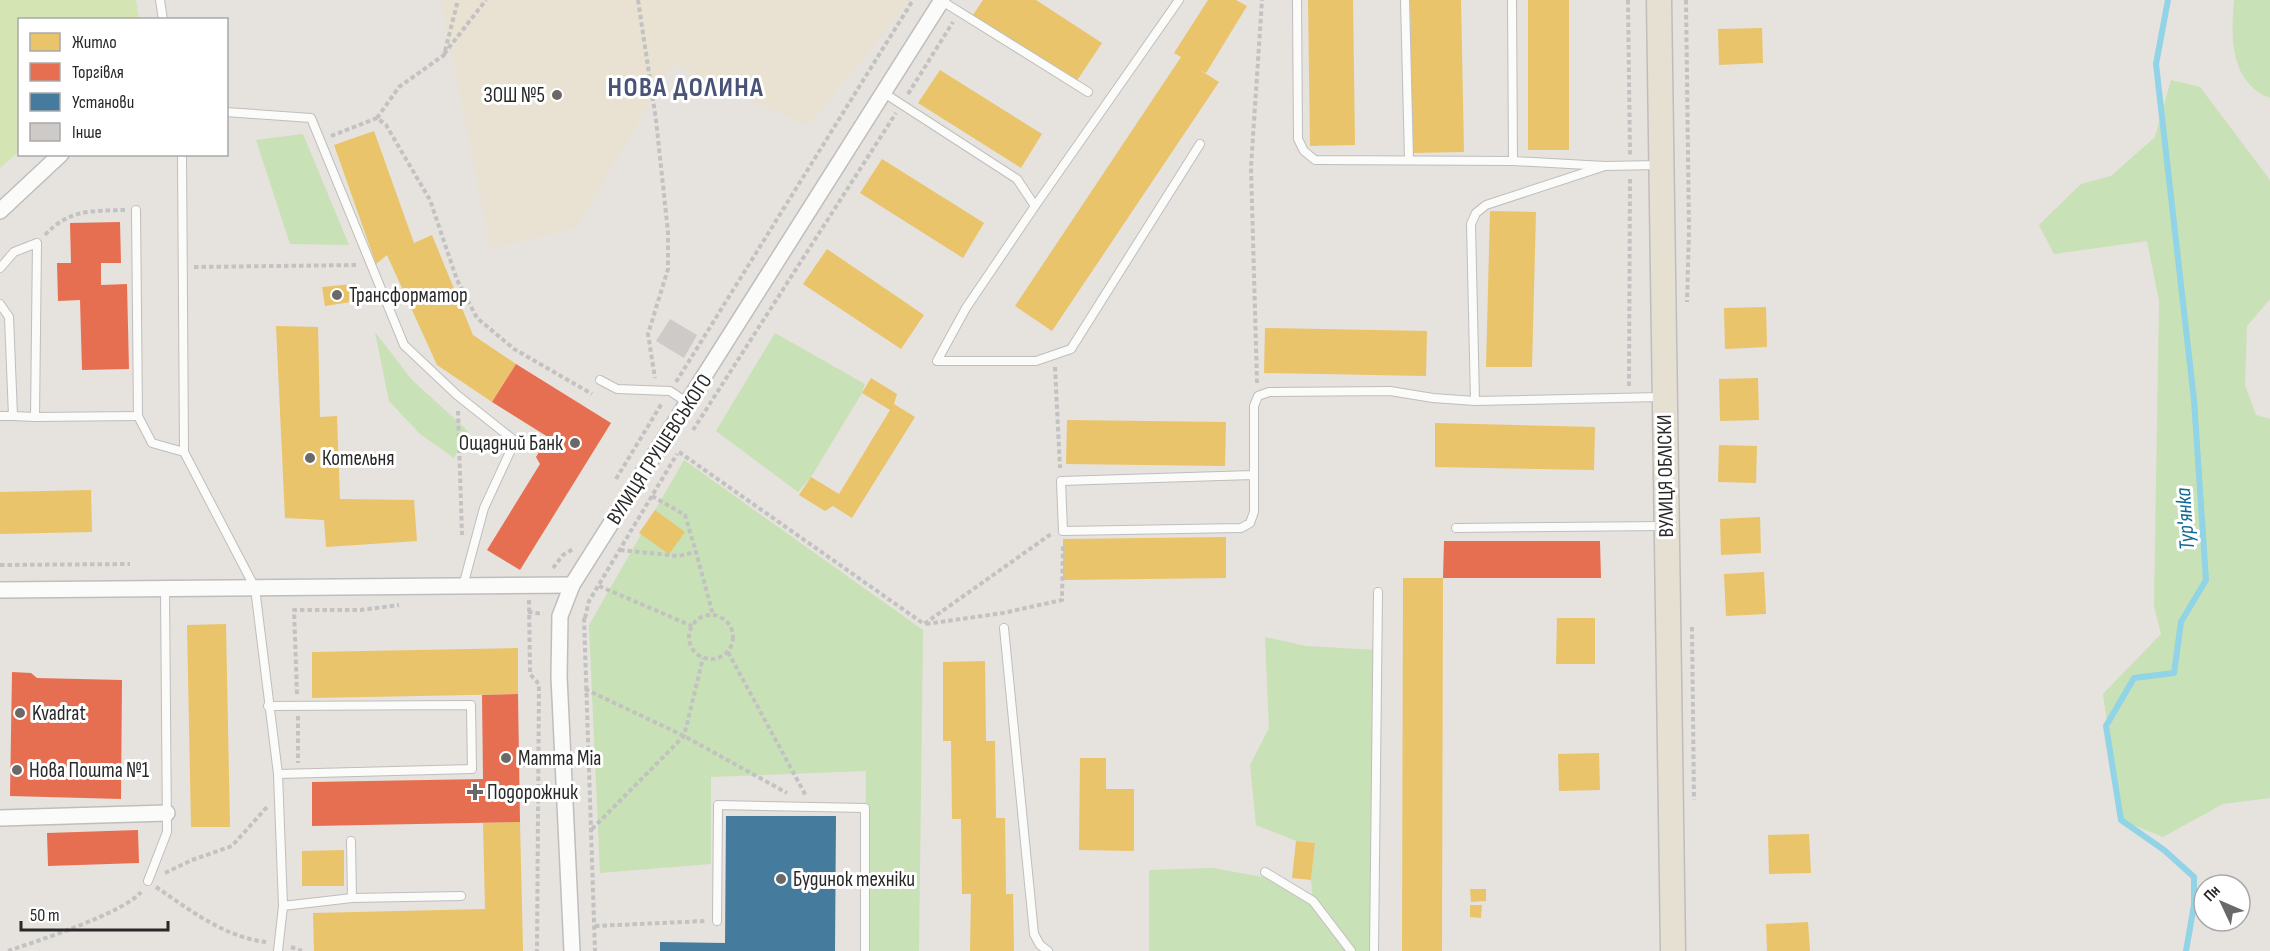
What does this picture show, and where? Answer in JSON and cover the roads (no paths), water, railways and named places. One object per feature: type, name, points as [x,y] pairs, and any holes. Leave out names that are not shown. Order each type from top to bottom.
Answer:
[{"type":"main road","name":"ВУЛИЦЯ ОБЛІСКИ","points":[[1659,0],[1673,951]]},
{"type":"street","name":"ВУЛИЦЯ ГРУШЕВСЬКОГО","points":[[572,951],[559,676],[560,616],[572,585],[942,0]]},
{"type":"street","points":[[0,211],[60,156]]},
{"type":"street","points":[[0,590],[572,585]]},
{"type":"street","points":[[0,818],[167,813]]},
{"type":"lane","points":[[160,0],[163,18]]},
{"type":"lane","points":[[942,0],[1088,92]]},
{"type":"lane","points":[[1179,0],[966,308],[937,361],[1036,361],[1071,349],[1200,144]]},
{"type":"lane","points":[[1297,0],[1298,139],[1304,151],[1315,160],[1409,159],[1605,166],[1661,165]]},
{"type":"lane","points":[[1405,0],[1409,159]]},
{"type":"lane","points":[[1512,0],[1513,161]]},
{"type":"lane","points":[[884,93],[1017,178],[1035,206]]},
{"type":"lane","points":[[228,112],[311,118],[404,345],[457,395],[515,441],[484,508],[463,586]]},
{"type":"lane","points":[[182,156],[184,452],[255,588],[278,774],[283,906],[279,947]]},
{"type":"lane","points":[[1475,401],[1471,224],[1476,213],[1486,205],[1605,166]]},
{"type":"lane","points":[[136,210],[138,416],[152,443],[184,452]]},
{"type":"lane","points":[[0,268],[14,252],[37,243],[35,417]]},
{"type":"lane","points":[[0,304],[9,317],[13,416]]},
{"type":"lane","points":[[600,380],[616,389],[670,391],[688,403]]},
{"type":"lane","points":[[1253,475],[1061,481],[1063,531],[1240,528],[1250,523],[1254,512],[1254,406],[1258,396],[1269,392],[1390,391],[1433,398],[1475,401],[1664,397]]},
{"type":"lane","points":[[0,416],[138,416]]},
{"type":"lane","points":[[1456,528],[1666,526]]},
{"type":"lane","points":[[148,881],[167,832],[165,589]]},
{"type":"lane","points":[[1374,951],[1378,592]]},
{"type":"lane","points":[[1004,628],[1034,934],[1040,945],[1048,951]]},
{"type":"lane","points":[[268,706],[471,705],[472,769],[278,774]]},
{"type":"lane","points":[[717,921],[718,806],[866,808],[865,951]]},
{"type":"lane","points":[[351,841],[352,898]]},
{"type":"lane","points":[[1265,872],[1313,901],[1351,951]]},
{"type":"lane","points":[[283,906],[352,898],[461,896]]},
{"type":"waterway","name":"Тур'янка","points":[[2168,0],[2156,64],[2194,400],[2206,580],[2181,622],[2174,673],[2134,678],[2106,726],[2121,820],[2164,850],[2194,877],[2194,905],[2186,951]]},
{"type":"place","name":"ЗОШ №5","points":[[557,95]]},
{"type":"place","name":"Трансформатор","points":[[337,295]]},
{"type":"place","name":"Ощадний Банк","points":[[575,443]]},
{"type":"place","name":"Котельня","points":[[310,458]]},
{"type":"place","name":"Kvadrat","points":[[20,713]]},
{"type":"place","name":"Mamma Mia","points":[[506,758]]},
{"type":"place","name":"Нова Пошта №1","points":[[17,770]]},
{"type":"place","name":"Подорожник","points":[[475,792]]},
{"type":"place","name":"Будинок техніки","points":[[781,879]]},
{"type":"district","name":"НОВА ДОЛИНА","points":[[686,87]]}]
